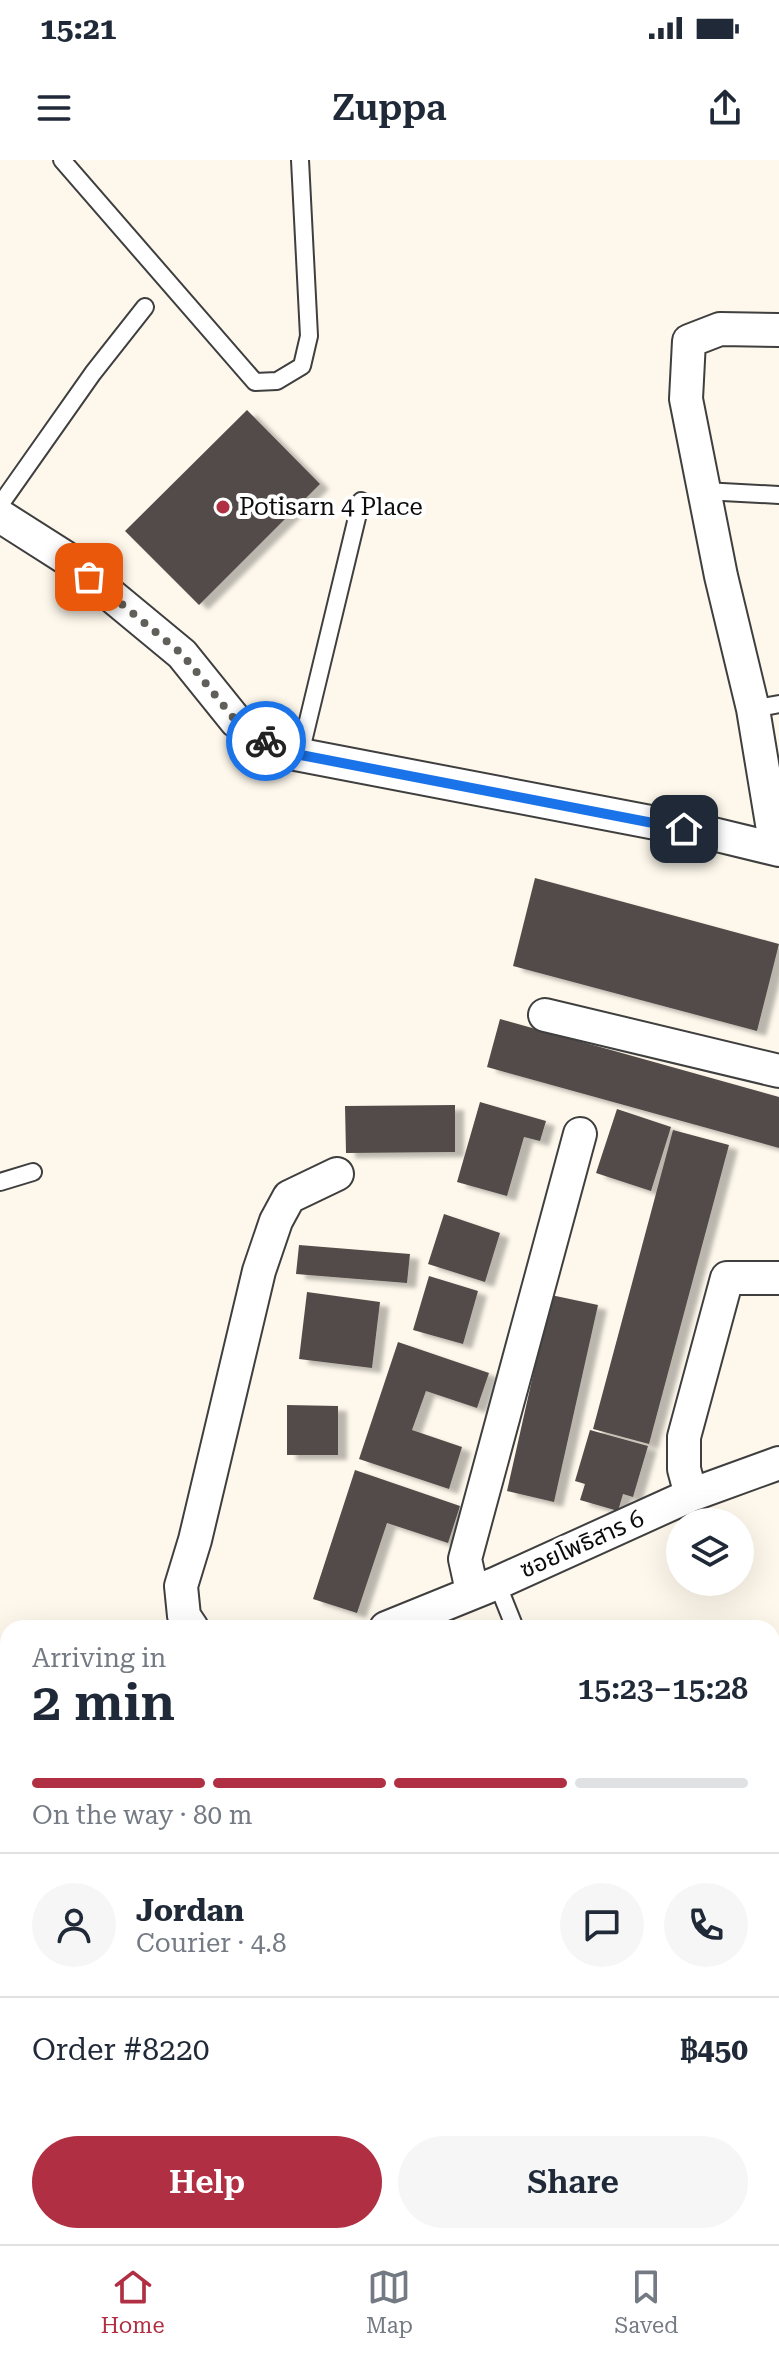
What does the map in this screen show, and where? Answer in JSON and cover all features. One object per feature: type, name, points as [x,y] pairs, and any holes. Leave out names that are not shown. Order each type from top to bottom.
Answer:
[{"type":"street","points":[[0,516],[66,558],[182,654],[236,721],[280,751],[777,849],[766,707],[721,576],[686,399],[689,341],[720,329],[779,330]]},
{"type":"street","points":[[545,1015],[779,1071]]},
{"type":"street","points":[[485,1587],[465,1559],[580,1134]]},
{"type":"street","points":[[187,1620],[181,1586],[195,1540],[259,1271],[276,1221],[289,1197],[337,1174]]},
{"type":"street","points":[[691,1495],[684,1469],[684,1437],[727,1278],[779,1278]]},
{"type":"street","name":"ซอยโพธิสาร 6","points":[[405,1620],[691,1495],[779,1463]]},
{"type":"lane","points":[[62,160],[255,382],[277,381],[302,366],[309,336],[300,160]]},
{"type":"lane","points":[[0,505],[93,373],[145,307]]},
{"type":"lane","points":[[704,491],[779,495]]},
{"type":"lane","points":[[300,754],[361,501]]},
{"type":"lane","points":[[0,1182],[33,1172]]},
{"type":"lane","points":[[485,1587],[509,1620]]},
{"type":"building","name":"Potisarn 4 Place","points":[[247,410],[320,484],[199,605],[125,531]]},
{"type":"building","points":[[535,878],[779,944],[757,1031],[513,966]]},
{"type":"building","points":[[500,1019],[779,1097],[779,1148],[487,1067]]},
{"type":"building","points":[[480,1102],[546,1121],[540,1141],[524,1137],[507,1196],[457,1182]]},
{"type":"building","points":[[455,1105],[455,1152],[346,1153],[345,1106]]},
{"type":"building","points":[[617,1109],[671,1127],[651,1191],[596,1173]]},
{"type":"building","points":[[673,1130],[729,1145],[649,1444],[593,1429]]},
{"type":"building","points":[[444,1214],[500,1233],[485,1282],[428,1264]]},
{"type":"building","points":[[299,1245],[410,1254],[407,1283],[296,1274]]},
{"type":"building","points":[[429,1276],[478,1291],[463,1344],[413,1330]]},
{"type":"building","points":[[307,1292],[380,1302],[372,1368],[299,1359]]},
{"type":"building","points":[[551,1295],[598,1305],[554,1502],[507,1491]]},
{"type":"building","points":[[398,1342],[489,1373],[477,1408],[426,1391],[412,1430],[462,1447],[449,1489],[359,1459]]},
{"type":"building","points":[[287,1405],[338,1406],[338,1455],[287,1455]]},
{"type":"building","points":[[590,1430],[648,1446],[633,1497],[623,1494],[618,1511],[580,1500],[585,1484],[575,1481]]},
{"type":"building","points":[[355,1470],[460,1506],[448,1543],[387,1523],[357,1613],[313,1599]]},
{"type":"way so far","points":[[89,577],[182,654],[236,721],[266,741]]},
{"type":"place","name":"Potisarn 4 Place","points":[[223,507]]},
{"type":"route","points":[[266,741],[280,751],[684,829]]}]
